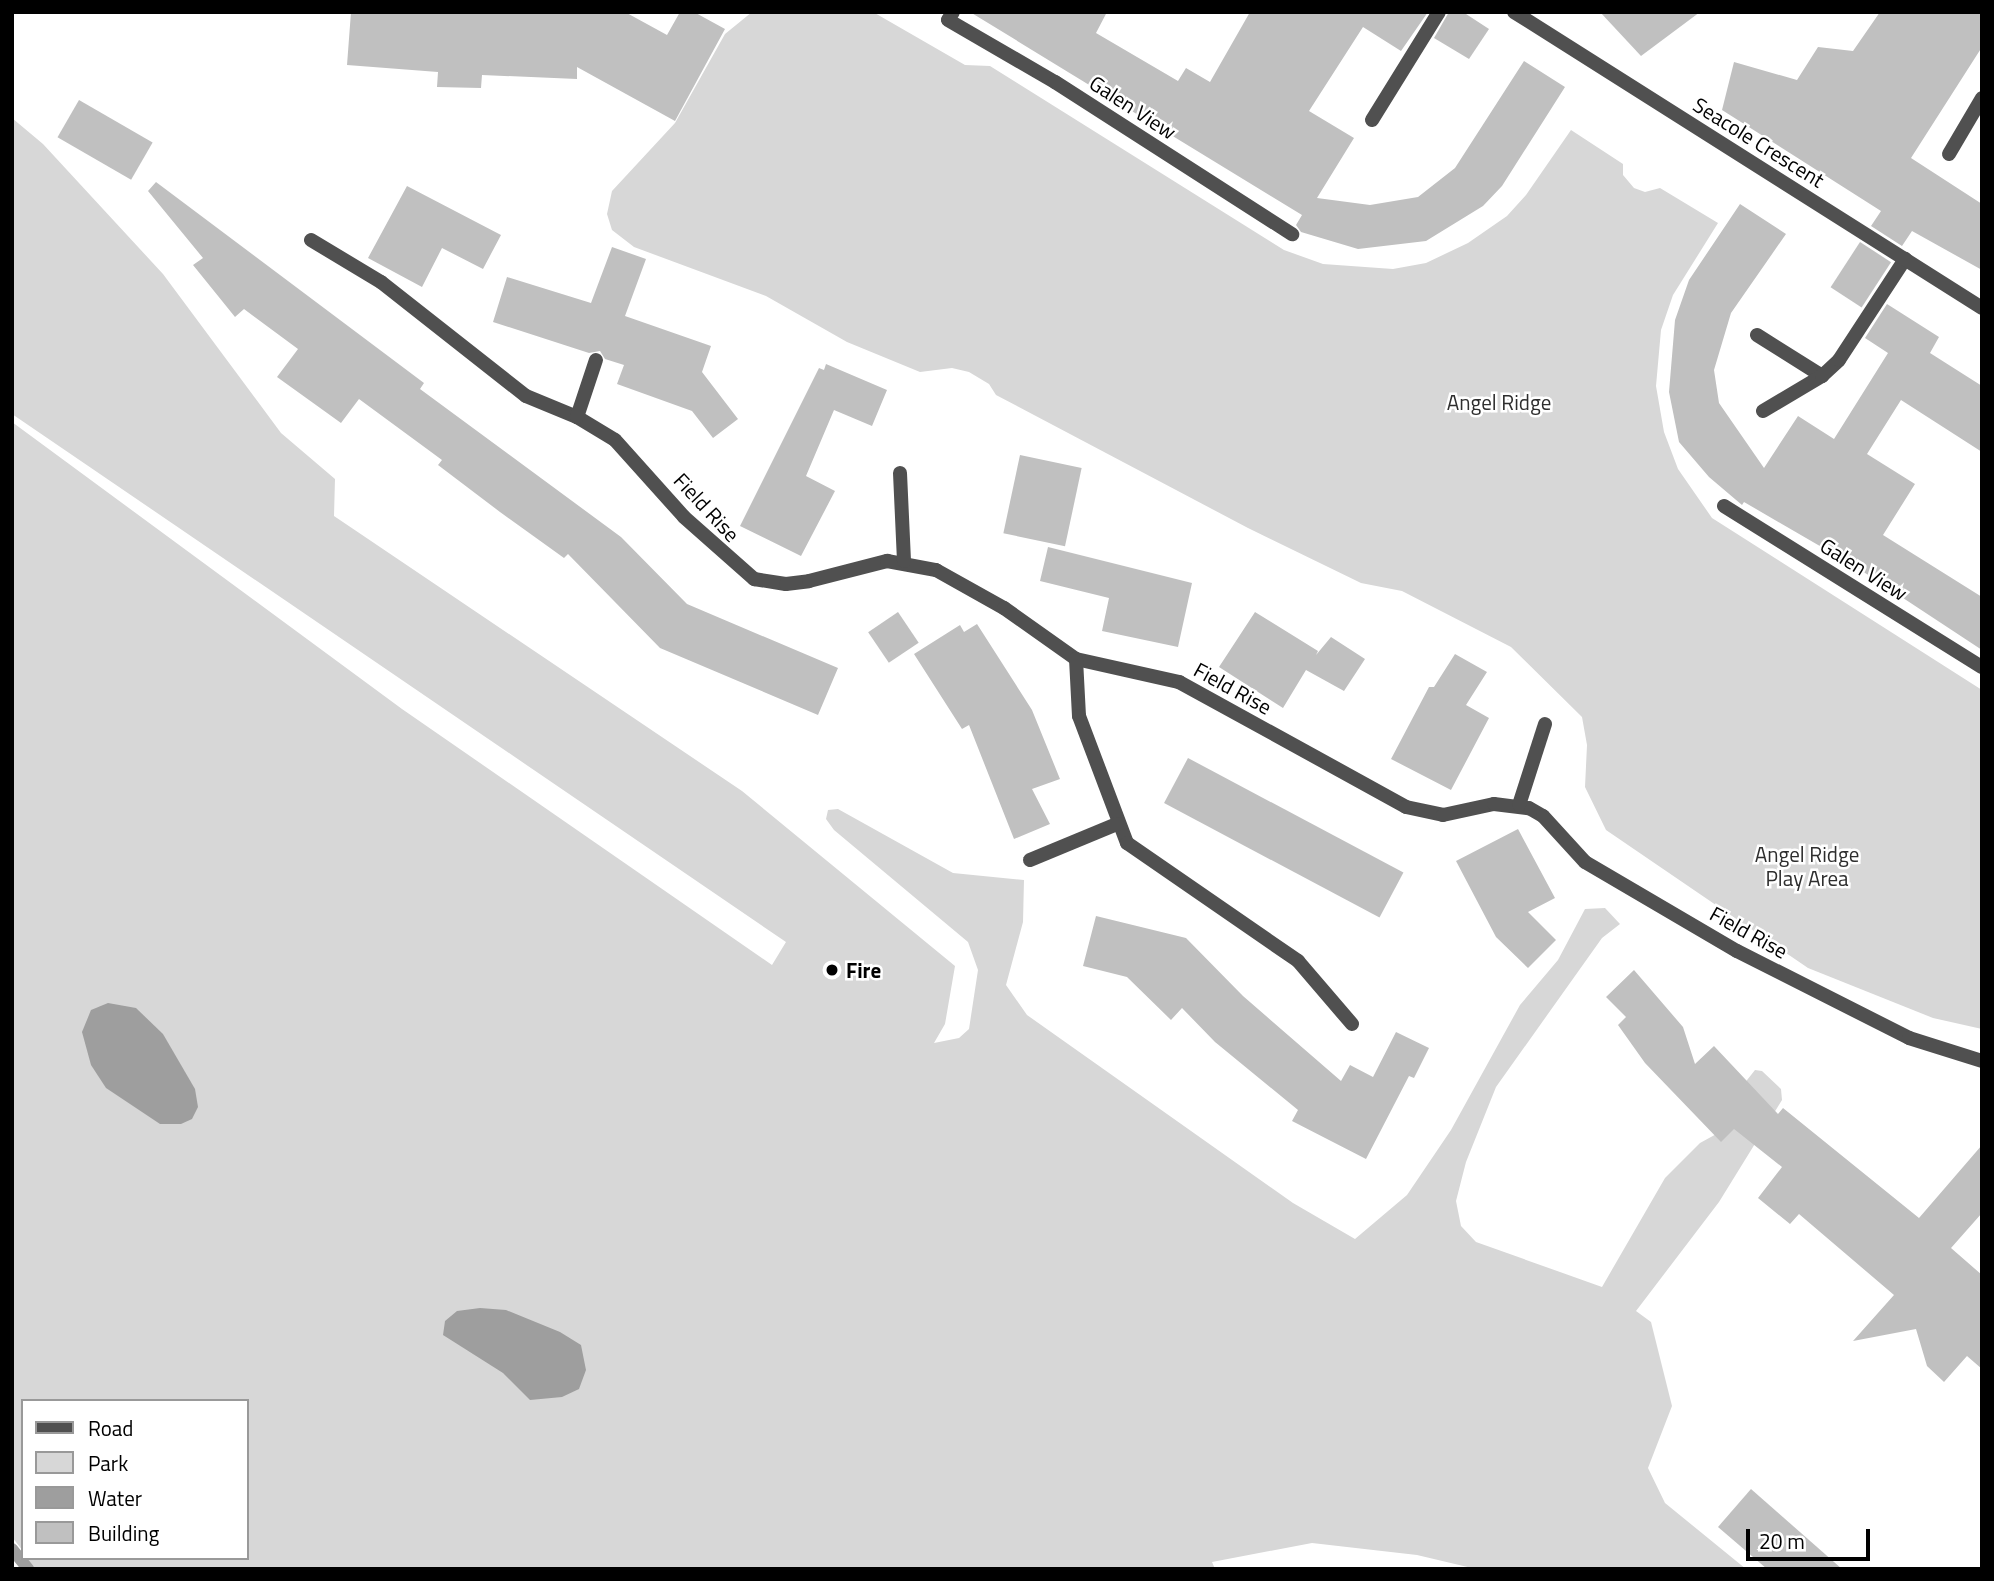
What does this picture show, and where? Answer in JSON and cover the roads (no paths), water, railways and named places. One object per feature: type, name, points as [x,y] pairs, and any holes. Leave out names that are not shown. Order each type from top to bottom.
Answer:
[{"type":"street","points":[[1372,120],[1438,12]]},
{"type":"street","name":"Seacole Crescent","points":[[1514,12],[1982,308]]},
{"type":"street","name":"Galen View","points":[[950,16],[1292,234]]},
{"type":"street","points":[[1949,154],[1982,98]]},
{"type":"street","name":"Field Rise","points":[[312,240],[381,282],[526,397],[577,417],[615,440],[684,517],[754,579],[786,584],[809,581],[866,564],[904,561],[954,579],[1076,659],[1179,682],[1406,807],[1443,815],[1494,804],[1519,805],[1543,816],[1586,862],[1737,951],[1909,1038],[1982,1061]]},
{"type":"street","points":[[1763,411],[1822,376],[1839,360],[1905,259]]},
{"type":"street","points":[[1757,335],[1822,376]]},
{"type":"street","points":[[577,417],[596,360]]},
{"type":"street","points":[[900,473],[904,561]]},
{"type":"street","name":"Galen View","points":[[1724,506],[1982,667]]},
{"type":"street","points":[[1076,659],[1079,716],[1117,824],[1127,844],[1160,870],[1228,909],[1298,961],[1352,1024]]},
{"type":"street","points":[[1519,805],[1545,724]]},
{"type":"street","points":[[1030,860],[1117,824]]},
{"type":"water","points":[[108,1003],[136,1008],[163,1034],[195,1089],[198,1107],[192,1119],[181,1124],[160,1124],[106,1088],[91,1065],[82,1032],[91,1010]]},
{"type":"water","points":[[480,1308],[506,1310],[560,1332],[581,1345],[586,1370],[579,1389],[562,1397],[530,1400],[503,1373],[443,1335],[445,1321],[457,1311]]},
{"type":"waterway","points":[[12,1549],[28,1569]]},
{"type":"place","name":"Fire","points":[[832,970]]},
{"type":"park label","name":"Angel Ridge","points":[[1499,402]]},
{"type":"park label","name":"Angel Ridge Play Area","points":[[1807,866]]}]
